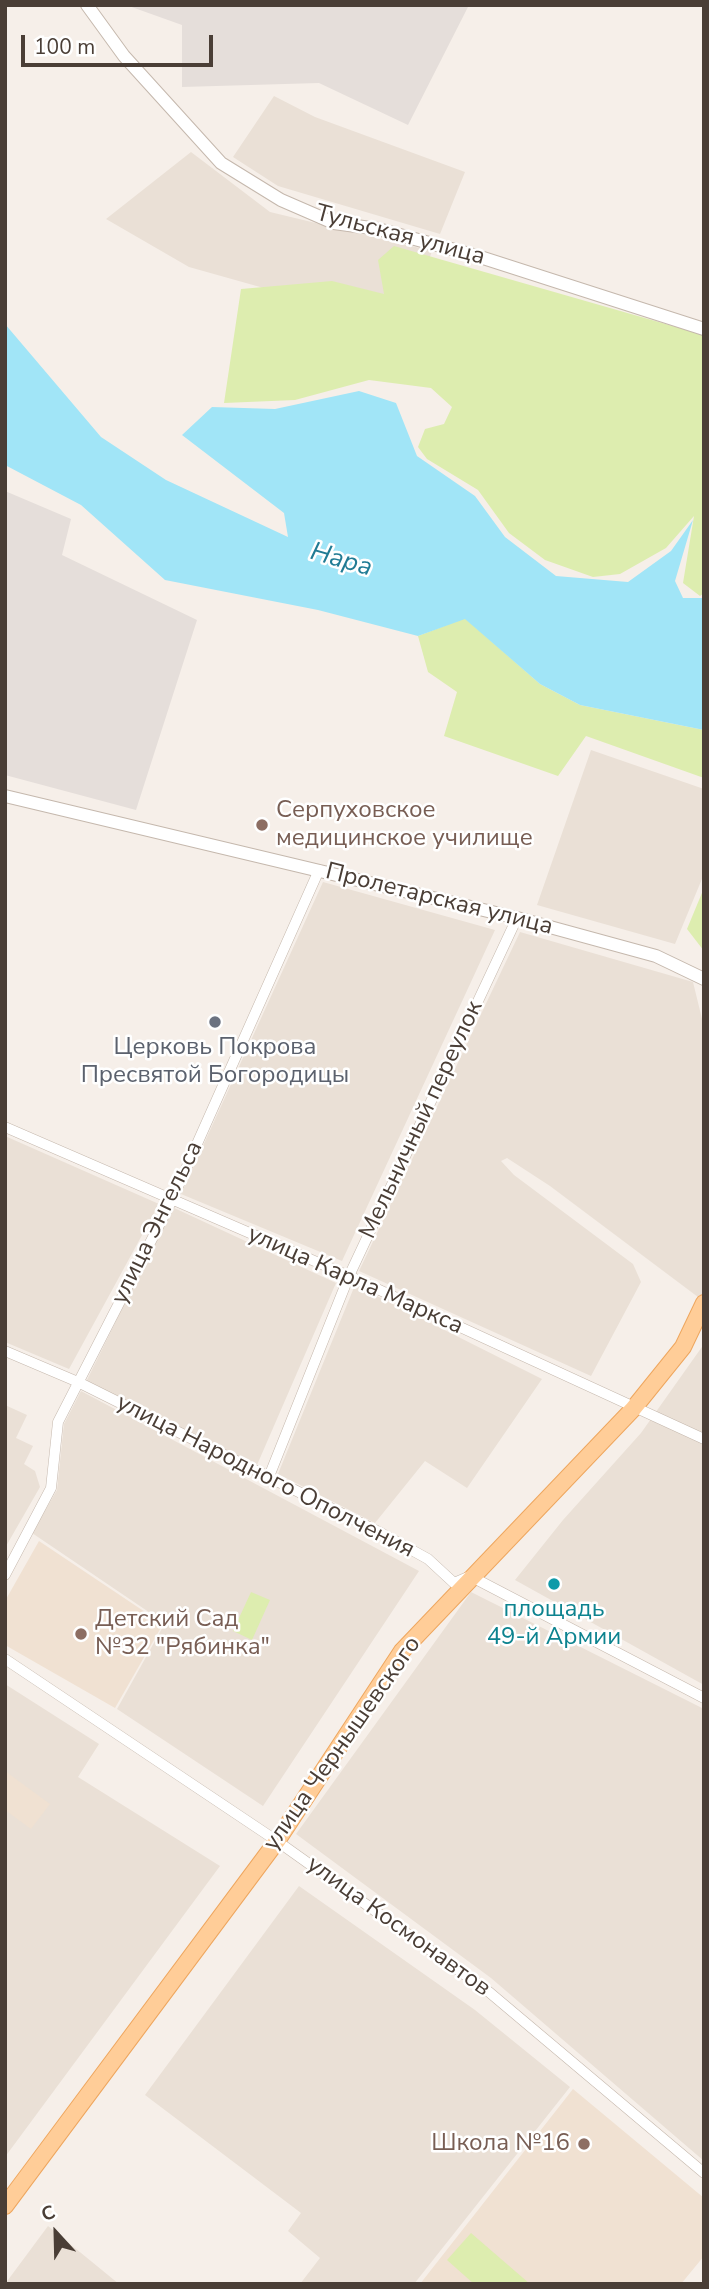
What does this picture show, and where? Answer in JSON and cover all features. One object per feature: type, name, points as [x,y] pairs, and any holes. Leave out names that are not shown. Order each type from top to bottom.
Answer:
[{"type":"main road","name":"улица Чернышевского","points":[[8,2196],[277,1841],[402,1651],[470,1576],[633,1409],[682,1347],[704,1303]]},
{"type":"street","name":"Тульская улица","points":[[87,5],[124,56],[220,163],[281,200],[334,223],[378,229],[477,256],[704,329]]},
{"type":"street","name":"Пролетарская улица","points":[[5,796],[517,918],[656,956],[704,979]]},
{"type":"street","name":"улица Энгельса","points":[[5,1575],[51,1488],[58,1422],[172,1200],[319,870]]},
{"type":"street","name":"Мельничный переулок","points":[[268,1479],[349,1276],[517,918]]},
{"type":"street","name":"улица Карла Маркса","points":[[5,1127],[349,1276],[633,1409],[704,1439]]},
{"type":"street","name":"улица Народного Ополчения","points":[[5,1350],[78,1382],[381,1534],[428,1559],[454,1583],[470,1576],[704,1698]]},
{"type":"street","name":"улица Космонавтов","points":[[5,1659],[277,1841],[489,1992],[704,2173]]},
{"type":"shaded area","points":[[126,5],[469,5],[408,125],[319,83],[182,87],[182,25]]},
{"type":"shaded area","points":[[274,96],[315,117],[465,172],[440,234],[278,186],[233,157]]},
{"type":"shaded area","points":[[191,152],[270,212],[432,251],[406,328],[189,267],[106,219]]},
{"type":"shaded area","points":[[5,491],[71,519],[62,555],[197,620],[136,810],[5,775]]},
{"type":"shaded area","points":[[591,750],[704,789],[704,874],[675,944],[537,905]]},
{"type":"shaded area","points":[[323,882],[495,930],[342,1261],[181,1194]]},
{"type":"shaded area","points":[[520,932],[693,982],[704,1027],[702,1300],[550,1186],[507,1158],[501,1161],[514,1175],[633,1264],[641,1282],[591,1376],[359,1271]]},
{"type":"shaded area","points":[[5,1136],[159,1204],[69,1369],[5,1342]]},
{"type":"shaded area","points":[[172,1207],[336,1283],[257,1465],[86,1382]]},
{"type":"shaded area","points":[[355,1285],[542,1379],[467,1488],[425,1461],[375,1523],[278,1474]]},
{"type":"shaded area","points":[[704,1344],[704,1685],[515,1580],[563,1520],[641,1433]]},
{"type":"shaded area","points":[[81,1391],[419,1571],[263,1806],[117,1709],[165,1623],[32,1533],[57,1490],[64,1424]]},
{"type":"shaded area","points":[[5,1405],[27,1415],[16,1438],[33,1446],[24,1464],[35,1471],[40,1487],[5,1548]]},
{"type":"shaded area","name":"Детский Сад №32 \"Рябинка\"","points":[[39,1541],[163,1624],[115,1708],[5,1645],[5,1601]]},
{"type":"shaded area","points":[[471,1592],[704,1709],[704,2161],[491,1978],[296,1834]]},
{"type":"shaded area","points":[[5,1684],[99,1744],[78,1777],[220,1866],[5,2157]]},
{"type":"shaded area","points":[[5,1771],[50,1804],[31,1829],[5,1810]]},
{"type":"shaded area","points":[[299,1886],[475,2010],[570,2087],[414,2284],[300,2284],[320,2258],[288,2231],[301,2213],[145,2095]]},
{"type":"shaded area","name":"Школа №16","points":[[573,2089],[704,2198],[704,2256],[681,2284],[420,2284]]},
{"type":"shaded area","points":[[48,2226],[119,2284],[5,2284]]},
{"type":"green space","points":[[394,246],[704,335],[704,593],[700,596],[683,583],[694,516],[666,548],[620,574],[593,577],[545,560],[509,533],[478,490],[427,459],[418,447],[425,429],[444,424],[452,407],[431,388],[369,380],[295,400],[224,403],[241,289],[332,281],[384,294],[378,260]]},
{"type":"green space","points":[[465,618],[540,684],[580,705],[704,730],[704,778],[586,736],[558,776],[444,736],[457,692],[428,672],[418,636]]},
{"type":"green space","points":[[704,888],[704,951],[687,929]]},
{"type":"green space","points":[[251,1592],[270,1600],[252,1640],[233,1631]]},
{"type":"green space","points":[[471,2233],[530,2284],[474,2284],[447,2260]]},
{"type":"water","name":"Нара","points":[[5,324],[101,437],[166,480],[288,537],[284,513],[182,435],[212,407],[275,409],[359,391],[396,403],[417,456],[475,496],[505,537],[556,576],[628,582],[671,551],[693,520],[675,581],[683,598],[704,598],[704,730],[580,705],[540,684],[465,619],[418,636],[318,610],[165,580],[81,505],[5,465]]},
{"type":"place","name":"Серпуховское медицинское училище","points":[[262,825]]},
{"type":"place","name":"Церковь Покрова Пресвятой Богородицы","points":[[215,1022]]},
{"type":"place","name":"площадь 49-й Армии","points":[[554,1584]]},
{"type":"place","name":"Детский Сад №32 \"Рябинка\"","points":[[81,1634]]},
{"type":"place","name":"Школа №16","points":[[584,2144]]}]
